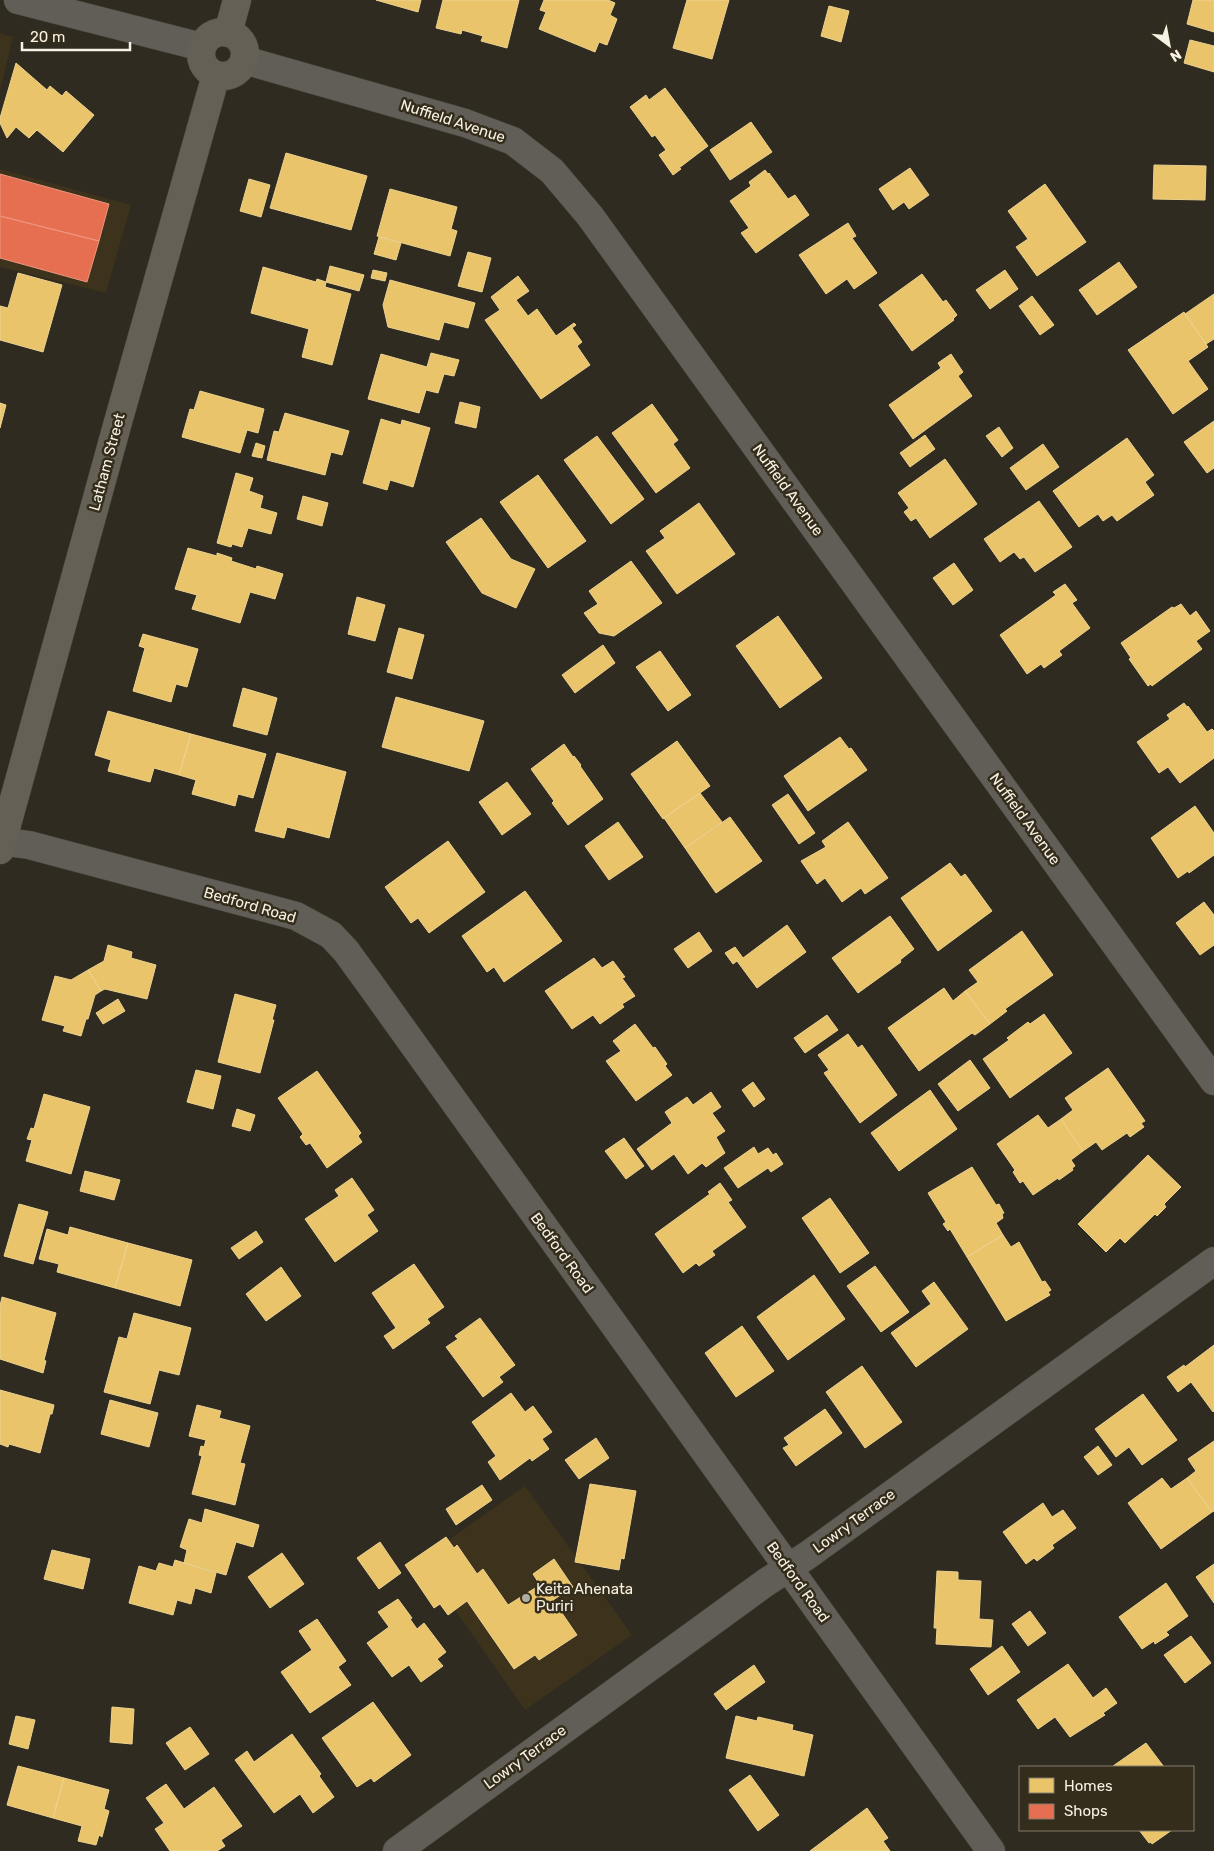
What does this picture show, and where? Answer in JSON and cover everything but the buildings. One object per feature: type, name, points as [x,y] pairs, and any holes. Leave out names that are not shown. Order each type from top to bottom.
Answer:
[{"type":"main road","points":[[228,33],[237,0]]},
{"type":"main road","points":[[228,33],[240,40],[245,53],[244,60],[236,72],[230,75],[216,75],[210,72],[202,61],[202,47],[210,37],[216,34],[228,33]]},
{"type":"main road","name":"Latham Street","points":[[1,844],[216,75]]},
{"type":"street","points":[[18,0],[202,47]]},
{"type":"street","name":"Nuffield Avenue","points":[[244,60],[481,129],[513,141],[552,171],[590,216],[1214,1081]]},
{"type":"street","name":"Bedford Road","points":[[1,844],[28,845],[296,916],[331,935],[356,964],[991,1851]]},
{"type":"street","name":"Lowry Terrace","points":[[397,1851],[765,1583],[789,1568],[1214,1261]]},
{"type":"shaded area","points":[[0,33],[13,37],[0,90]]},
{"type":"shaded area","points":[[0,169],[131,205],[106,293],[0,267]]},
{"type":"shaded area","name":"Keita Ahenata Puriri","points":[[525,1486],[632,1635],[525,1710],[420,1560]]},
{"type":"place","name":"Keita Ahenata Puriri","points":[[526,1598]]}]
